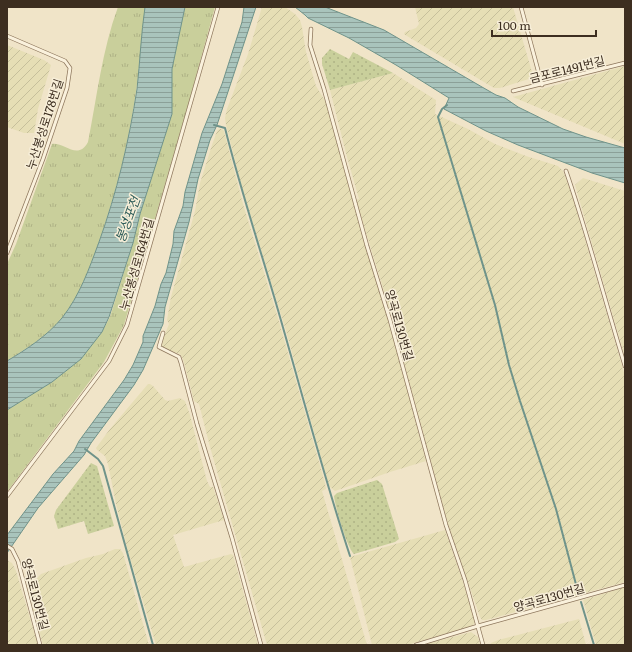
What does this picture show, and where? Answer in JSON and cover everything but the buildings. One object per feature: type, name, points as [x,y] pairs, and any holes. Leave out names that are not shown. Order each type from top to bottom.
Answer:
[{"type":"lane","name":"누산봉성로164번길","points":[[7,496],[109,361],[127,325],[218,7]]},
{"type":"lane","points":[[521,7],[542,85]]},
{"type":"lane","name":"양곡로130번길","points":[[311,29],[310,45],[324,89],[367,246],[390,320],[446,525],[465,580],[483,645]]},
{"type":"lane","name":"누산봉성로178번길","points":[[7,36],[65,61],[70,68],[70,72],[67,88],[43,159],[7,253]]},
{"type":"lane","name":"금포로1491번길","points":[[513,91],[542,85],[625,63]]},
{"type":"lane","points":[[566,171],[587,234],[605,302],[625,366]]},
{"type":"lane","points":[[163,333],[159,347],[179,357],[182,363],[197,424],[232,538],[261,645]]},
{"type":"lane","name":"양곡로130번길","points":[[7,546],[12,549],[18,562],[40,645]]},
{"type":"lane","name":"양곡로130번길","points":[[416,645],[625,585]]},
{"type":"shaded area","points":[[262,7],[285,7],[295,14],[300,20],[306,52],[316,86],[327,104],[365,244],[388,318],[426,461],[335,491],[328,483],[286,331],[242,188],[226,125],[225,118],[227,109],[248,54]]},
{"type":"shaded area","points":[[415,7],[513,7],[532,72],[532,78],[500,88],[494,88],[407,36],[404,34],[405,32],[416,28],[419,24]]},
{"type":"shaded area","points":[[7,45],[44,60],[51,65],[38,109],[34,133],[24,133],[7,127]]},
{"type":"shaded area","points":[[625,66],[625,144],[513,97]]},
{"type":"shaded area","points":[[393,73],[436,100],[435,114],[468,129],[495,144],[558,166],[563,171],[572,195],[625,376],[625,582],[486,620],[482,620],[480,617],[448,524],[388,304],[356,200],[359,199],[330,90]]},
{"type":"shaded area","points":[[219,129],[224,131],[243,204],[278,318],[325,483],[326,489],[322,491],[367,645],[267,645],[199,404],[194,401],[183,359],[180,354],[163,348],[162,346],[169,324],[167,320],[171,297],[195,211],[200,183],[212,145]]},
{"type":"shaded area","points":[[583,178],[625,191],[625,357],[575,185]]},
{"type":"shaded area","points":[[148,384],[153,386],[165,400],[168,401],[180,398],[185,401],[207,481],[210,487],[213,487],[224,520],[173,535],[184,567],[231,554],[233,555],[258,645],[156,645],[128,551],[108,464],[105,456],[96,448]]},
{"type":"shaded area","points":[[445,530],[475,622],[472,626],[407,645],[372,645],[350,557]]},
{"type":"shaded area","points":[[115,549],[120,549],[123,553],[149,645],[43,645],[33,609],[37,607],[30,587],[31,584],[41,574]]},
{"type":"shaded area","points":[[8,561],[12,563],[16,571],[38,645],[7,645]]},
{"type":"shaded area","points":[[625,587],[625,645],[596,645],[583,600]]},
{"type":"shaded area","points":[[579,619],[586,645],[490,645],[498,640]]},
{"type":"shaded area","points":[[471,632],[478,637],[480,645],[423,645]]},
{"type":"green space","points":[[118,7],[145,7],[138,75],[129,132],[109,211],[88,272],[74,300],[62,318],[43,336],[7,361],[7,264],[16,244],[52,144],[80,150],[88,142],[100,74],[112,23]]},
{"type":"green space","points":[[185,7],[215,7],[124,325],[104,362],[7,492],[7,410],[52,382],[81,359],[102,332],[110,317],[133,243],[140,214],[172,114],[172,69]]},
{"type":"green space","points":[[330,49],[349,59],[353,52],[393,73],[330,90],[322,64],[322,58]]},
{"type":"green space","points":[[91,463],[97,466],[114,526],[88,534],[84,521],[58,529],[54,516],[56,510]]},
{"type":"green space","points":[[377,480],[382,484],[399,539],[395,542],[354,554],[345,536],[334,496],[337,493]]},
{"type":"water","name":"봉성포천","points":[[145,7],[185,7],[172,69],[172,114],[109,317],[102,332],[81,359],[52,382],[7,410],[7,361],[29,347],[56,325],[74,300],[84,282],[92,262],[111,204],[126,147],[137,89]]},
{"type":"water","points":[[244,7],[256,7],[198,179],[189,222],[165,307],[163,324],[143,370],[134,385],[91,443],[84,455],[38,508],[7,553],[7,535],[53,474],[74,451],[79,441],[124,380],[133,365],[143,342],[143,336],[166,273],[173,244],[174,231],[183,206],[185,192],[202,133],[222,84],[242,22]]},
{"type":"water","points":[[295,7],[325,7],[384,30],[496,95],[505,98],[518,107],[563,129],[625,148],[625,183],[592,173],[518,145],[486,131],[444,109],[449,98],[349,38],[308,18]]},
{"type":"waterway","points":[[447,105],[442,109],[438,117],[495,305],[509,365],[556,509],[578,592]]},
{"type":"waterway","points":[[214,125],[225,128],[322,467],[350,556]]},
{"type":"waterway","points":[[85,449],[98,459],[103,466],[153,645]]},
{"type":"waterway","points":[[581,602],[594,645]]}]
